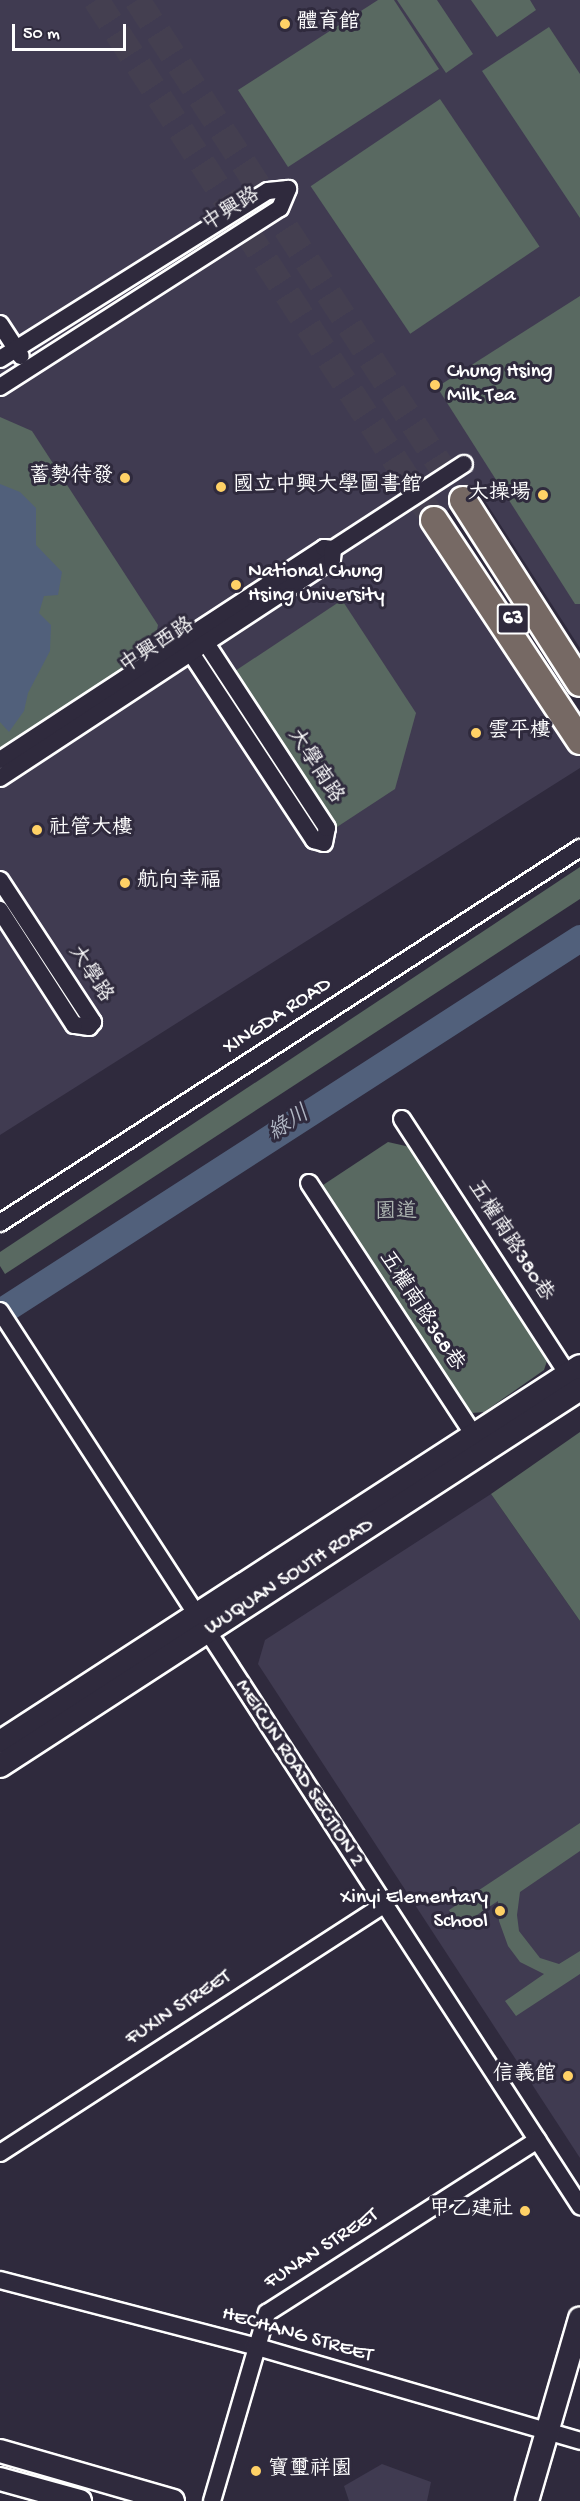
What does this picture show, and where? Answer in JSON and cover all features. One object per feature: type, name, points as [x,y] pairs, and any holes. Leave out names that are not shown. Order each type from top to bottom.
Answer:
[{"type":"main road","points":[[454,507],[580,661]]},
{"type":"main road","points":[[454,507],[580,741]]},
{"type":"main road","name":"63","points":[[454,507],[580,683]]},
{"type":"main road","name":"63","points":[[454,507],[580,724]]},
{"type":"main road","name":"WUQUAN SOUTH ROAD","points":[[0,1766],[200,1623],[474,1435],[576,1380]]},
{"type":"main road","name":"WUQUAN SOUTH ROAD","points":[[0,1742],[200,1623],[576,1380]]},
{"type":"main road","points":[[527,2501],[562,2436],[580,2319]]},
{"type":"main road","points":[[542,2501],[562,2436],[580,2363]]},
{"type":"main road","points":[[0,2451],[173,2501]]},
{"type":"main road","points":[[0,2479],[80,2501]]},
{"type":"street","name":"中興路","points":[[0,360],[268,191],[288,189],[279,208],[23,380],[0,387]]},
{"type":"street","points":[[0,324],[23,358],[23,380]]},
{"type":"street","points":[[0,360],[5,369],[23,380]]},
{"type":"street","name":"中興西路","points":[[0,760],[324,548],[333,549],[464,464]]},
{"type":"street","name":"中興西路","points":[[0,778],[187,639],[206,643],[332,560],[333,549]]},
{"type":"street","name":"大學南路","points":[[187,639],[314,840],[324,843],[327,828],[206,643]]},
{"type":"street","name":"XINGDA ROAD","points":[[0,1223],[580,848]]},
{"type":"street","name":"大學路","points":[[0,879],[93,1022],[89,1027],[74,1025],[0,910]]},
{"type":"street","name":"五權南路380巷","points":[[402,1119],[576,1380]]},
{"type":"street","name":"五權南路368巷","points":[[309,1183],[474,1435]]},
{"type":"street","name":"MEICUN ROAD SECTION 2","points":[[0,1311],[200,1623],[580,2206]]},
{"type":"street","name":"FUXIN STREET","points":[[0,2153],[384,1905]]},
{"type":"street","name":"FUNAN STREET","points":[[212,2501],[254,2346],[267,2313],[537,2140]]},
{"type":"street","name":"HECHANG STREET","points":[[0,2280],[254,2346],[562,2436]]},
{"type":"shaded area","name":"National Chung Hsing University","points":[[0,0],[580,0],[580,648],[478,490],[434,520],[580,752],[580,768],[0,1135]]},
{"type":"shaded area","name":"Xinyi Elementary School","points":[[491,1494],[580,1621],[580,2158],[258,1664],[265,1640]]},
{"type":"shaded area","points":[[382,2464],[431,2482],[427,2501],[349,2501],[344,2486]]},
{"type":"green space","points":[[378,0],[394,0],[439,69],[288,167],[238,90]]},
{"type":"green space","points":[[397,0],[437,0],[473,54],[446,73]]},
{"type":"green space","points":[[471,0],[530,0],[536,10],[497,37]]},
{"type":"green space","points":[[549,27],[580,74],[580,218],[482,71]]},
{"type":"green space","points":[[440,99],[540,247],[410,334],[311,186]]},
{"type":"green space","name":"大操場","points":[[580,296],[580,604],[575,604],[437,387]]},
{"type":"green space","points":[[0,417],[32,431],[158,625],[153,651],[0,751]]},
{"type":"green space","points":[[342,600],[416,713],[395,789],[337,827],[235,671]]},
{"type":"green space","points":[[580,867],[580,899],[5,1274],[0,1266],[0,1252]]},
{"type":"green space","name":"園道","points":[[388,1142],[410,1147],[548,1358],[544,1370],[484,1412],[472,1413],[320,1187]]},
{"type":"green space","points":[[580,1432],[580,1621],[491,1494]]},
{"type":"green space","points":[[580,1823],[580,1851],[520,1892],[517,1915],[519,1931],[540,1958],[559,1964],[580,1951],[580,1974],[516,2016],[505,2001],[544,1974],[520,1962],[508,1946],[499,1921],[498,1901],[459,1927],[449,1910]]},
{"type":"water","points":[[0,484],[20,492],[36,508],[36,545],[62,572],[58,595],[44,596],[39,613],[51,625],[50,651],[28,693],[24,711],[9,732],[0,722]]},
{"type":"waterway","name":"綠川","points":[[0,1312],[580,938]]},
{"type":"tunnel","points":[[96,0],[434,520]]},
{"type":"tunnel","points":[[137,0],[463,500]]},
{"type":"place","name":"體育館","points":[[285,24]]},
{"type":"place","name":"Chung Hsing Milk Tea","points":[[435,385]]},
{"type":"place","name":"蓄勢待發","points":[[125,478]]},
{"type":"place","name":"國立中興大學圖書館","points":[[221,487]]},
{"type":"place","name":"大操場","points":[[543,495]]},
{"type":"place","name":"National Chung Hsing University","points":[[236,585]]},
{"type":"place","name":"雲平樓","points":[[476,733]]},
{"type":"place","name":"社管大樓","points":[[37,830]]},
{"type":"place","name":"航向幸福","points":[[125,883]]},
{"type":"place","name":"Xinyi Elementary School","points":[[500,1911]]},
{"type":"place","name":"信義館","points":[[568,2076]]},
{"type":"place","name":"甲乙建社","points":[[525,2211]]},
{"type":"place","name":"寶璽祥園","points":[[256,2471]]}]
